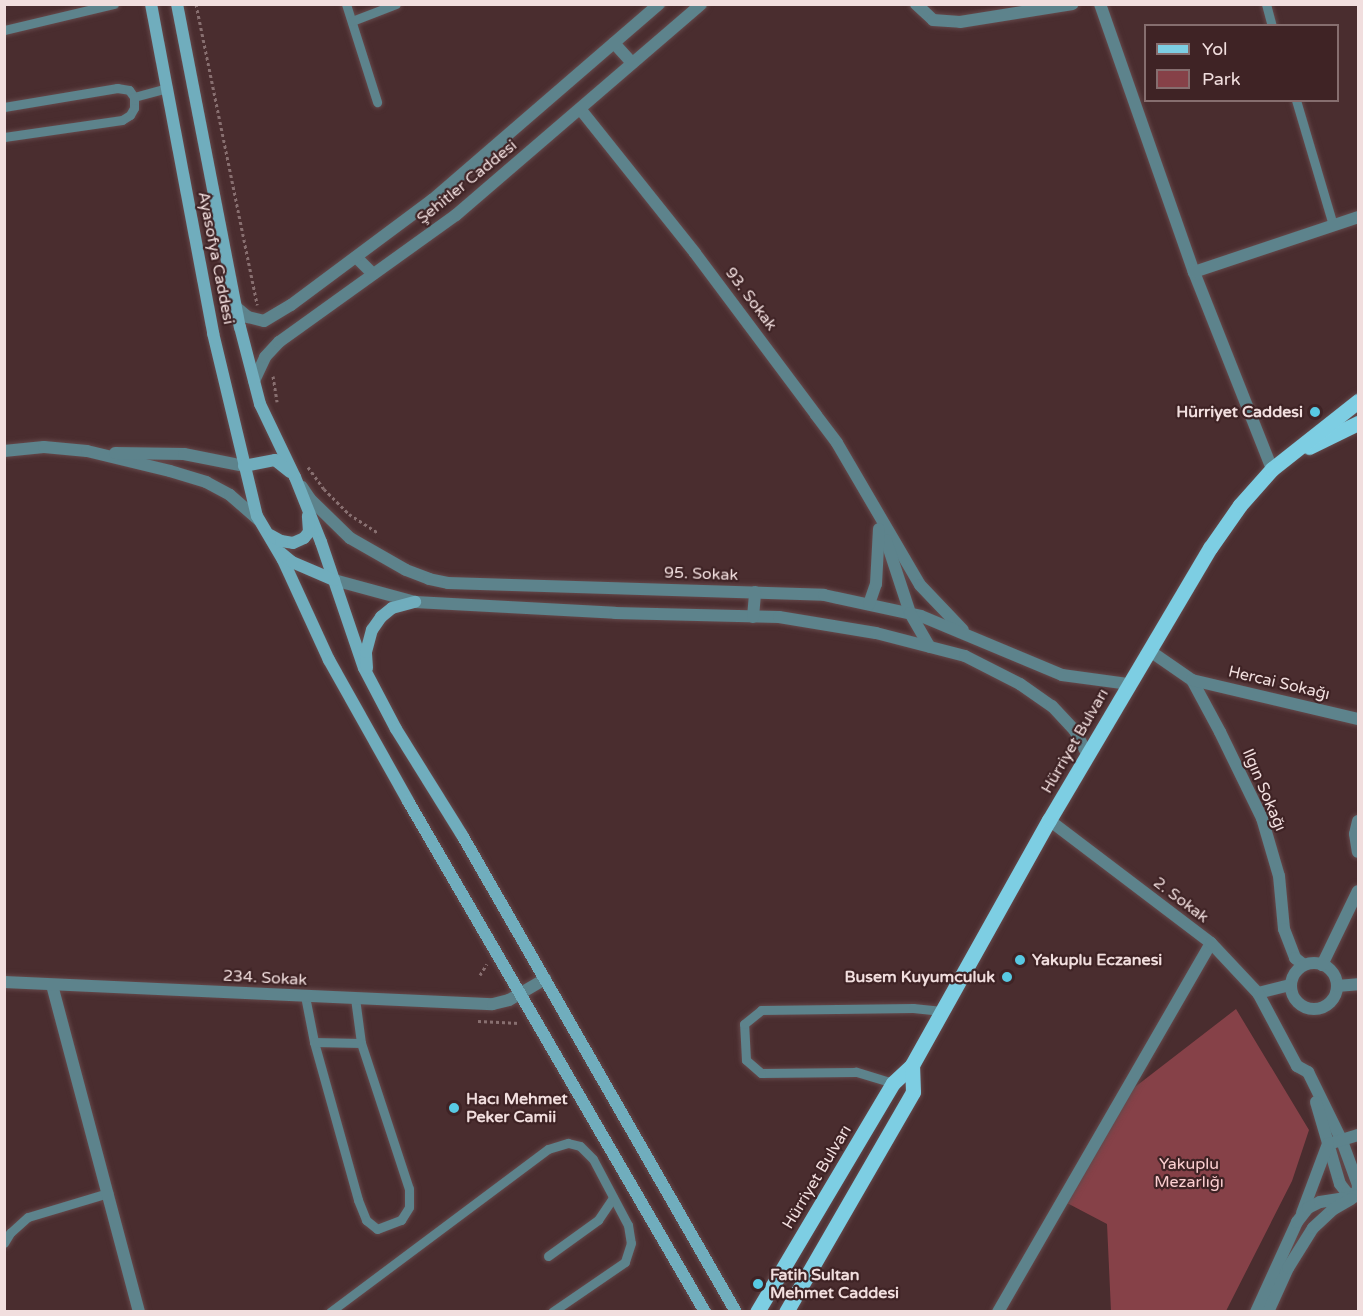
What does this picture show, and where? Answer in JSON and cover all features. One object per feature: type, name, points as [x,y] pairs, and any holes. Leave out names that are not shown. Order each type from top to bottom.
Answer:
[{"type":"main road","name":"Ayasofya Caddesi","points":[[151,4],[213,333],[258,518],[278,550],[329,660],[408,801],[522,993],[705,1311]]},
{"type":"main road","points":[[177,4],[236,307],[260,404],[306,503],[351,635],[368,675],[396,729],[545,979],[736,1311]]},
{"type":"main road","name":"Hürriyet Bulvarı","points":[[757,1311],[893,1083],[912,1065],[1049,820],[1210,548],[1240,505],[1272,469],[1359,401]]},
{"type":"main road","name":"Hürriyet Bulvarı","points":[[1293,454],[1359,423]]},
{"type":"main road","points":[[244,466],[275,460],[295,477]]},
{"type":"main road","points":[[268,534],[281,541],[293,543],[304,538],[309,532],[306,503]]},
{"type":"main road","points":[[278,550],[292,562],[334,580]]},
{"type":"main road","points":[[368,675],[366,652],[372,630],[392,608],[415,602]]},
{"type":"main road","name":"Hürriyet Bulvarı","points":[[786,1311],[913,1092],[912,1065]]},
{"type":"street","name":"Şehitler Caddesi","points":[[236,307],[248,317],[264,321],[356,257],[432,200],[659,4]]},
{"type":"street","name":"Şehitler Caddesi","points":[[254,381],[265,357],[279,342],[456,215],[701,4]]},
{"type":"street","points":[[916,4],[933,20],[960,22],[1073,4]]},
{"type":"street","points":[[1100,4],[1194,272],[1272,469]]},
{"type":"street","points":[[614,44],[632,63]]},
{"type":"street","name":"93. Sokak","points":[[580,110],[695,253],[837,443],[880,518]]},
{"type":"street","points":[[1194,272],[1359,217]]},
{"type":"street","points":[[356,257],[373,274]]},
{"type":"street","points":[[4,451],[44,447],[98,454],[184,454],[244,466]]},
{"type":"street","points":[[98,454],[206,483],[230,495],[258,518]]},
{"type":"street","name":"95. Sokak","points":[[295,477],[310,499],[350,538],[406,570],[429,579],[448,583],[824,596],[910,613],[1062,675],[1129,684]]},
{"type":"street","points":[[869,604],[876,584],[880,518]]},
{"type":"street","points":[[880,518],[910,613],[930,647]]},
{"type":"street","points":[[880,518],[920,585],[970,636]]},
{"type":"street","points":[[334,580],[415,602],[753,617],[848,627],[965,656],[1020,684],[1052,706],[1075,731],[1088,755]]},
{"type":"street","points":[[753,617],[755,592]]},
{"type":"street","name":"Ilgın Sokağı","points":[[1150,651],[1192,680],[1262,818],[1280,876],[1284,929],[1295,958],[1304,965]]},
{"type":"street","name":"Hercai Sokağı","points":[[1192,680],[1359,719]]},
{"type":"street","name":"2. Sokak","points":[[1049,820],[1211,943],[1258,993],[1297,1066],[1308,1072]]},
{"type":"street","points":[[1359,821],[1355,834],[1359,852]]},
{"type":"street","points":[[1322,964],[1359,891]]},
{"type":"street","points":[[998,1311],[1211,943]]},
{"type":"street","points":[[1322,964],[1333,973],[1337,986],[1332,1001],[1326,1006],[1312,1010],[1299,1004],[1291,992],[1290,985],[1295,973],[1304,965],[1322,964]]},
{"type":"street","name":"234. Sokak","points":[[4,982],[493,1004],[522,993],[545,979]]},
{"type":"street","points":[[1337,986],[1359,984]]},
{"type":"street","points":[[52,985],[139,1311]]},
{"type":"street","points":[[1258,993],[1290,985]]},
{"type":"street","points":[[1308,1072],[1342,1140],[1358,1185],[1358,1196]]},
{"type":"street","points":[[1308,1072],[1340,1184],[1347,1193],[1358,1196]]},
{"type":"street","points":[[1328,1144],[1359,1135]]},
{"type":"street","points":[[1256,1311],[1297,1222],[1328,1144]]},
{"type":"street","points":[[1297,1222],[1308,1208],[1320,1202],[1358,1196]]},
{"type":"street","points":[[1268,1311],[1288,1268],[1313,1228],[1332,1210],[1358,1196]]},
{"type":"lane","points":[[4,30],[114,4]]},
{"type":"lane","points":[[346,4],[377,102]]},
{"type":"lane","points":[[352,21],[396,4]]},
{"type":"lane","points":[[1266,4],[1271,24]]},
{"type":"lane","points":[[4,106],[117,88],[129,90],[134,97],[134,108],[130,115],[122,120],[4,137]]},
{"type":"lane","points":[[134,97],[167,88]]},
{"type":"lane","points":[[1297,102],[1333,225]]},
{"type":"lane","points":[[305,996],[314,1042],[358,1200],[366,1220],[377,1228],[401,1220],[409,1207],[409,1189],[361,1043],[355,998]]},
{"type":"lane","points":[[893,1083],[856,1072],[761,1072],[746,1060],[744,1024],[761,1010],[913,1008],[942,1011]]},
{"type":"lane","points":[[314,1042],[361,1043]]},
{"type":"lane","points":[[330,1311],[548,1149],[568,1143],[580,1146],[593,1159],[628,1226],[631,1243],[625,1262],[552,1311]]},
{"type":"lane","points":[[4,1243],[10,1233],[28,1217],[108,1193]]},
{"type":"lane","points":[[548,1256],[598,1220],[613,1198]]},
{"type":"path","points":[[196,4],[257,305]]},
{"type":"path","points":[[273,373],[274,395],[281,411]]},
{"type":"path","points":[[304,462],[324,489],[350,514],[378,533]]},
{"type":"path","points":[[478,1021],[524,1024]]},
{"type":"green space","name":"Yakuplu Mezarlığı","points":[[1236,1009],[1309,1130],[1292,1181],[1226,1311],[1111,1311],[1107,1224],[1067,1203],[1122,1097]]},
{"type":"place","name":"Hürriyet Caddesi","points":[[1315,412]]},
{"type":"place","name":"Yakuplu Eczanesi","points":[[1020,960]]},
{"type":"place","name":"Busem Kuyumculuk","points":[[1007,977]]},
{"type":"place","name":"Hacı Mehmet Peker Camii","points":[[454,1108]]},
{"type":"place","name":"Fatih Sultan Mehmet Caddesi","points":[[758,1284]]}]
